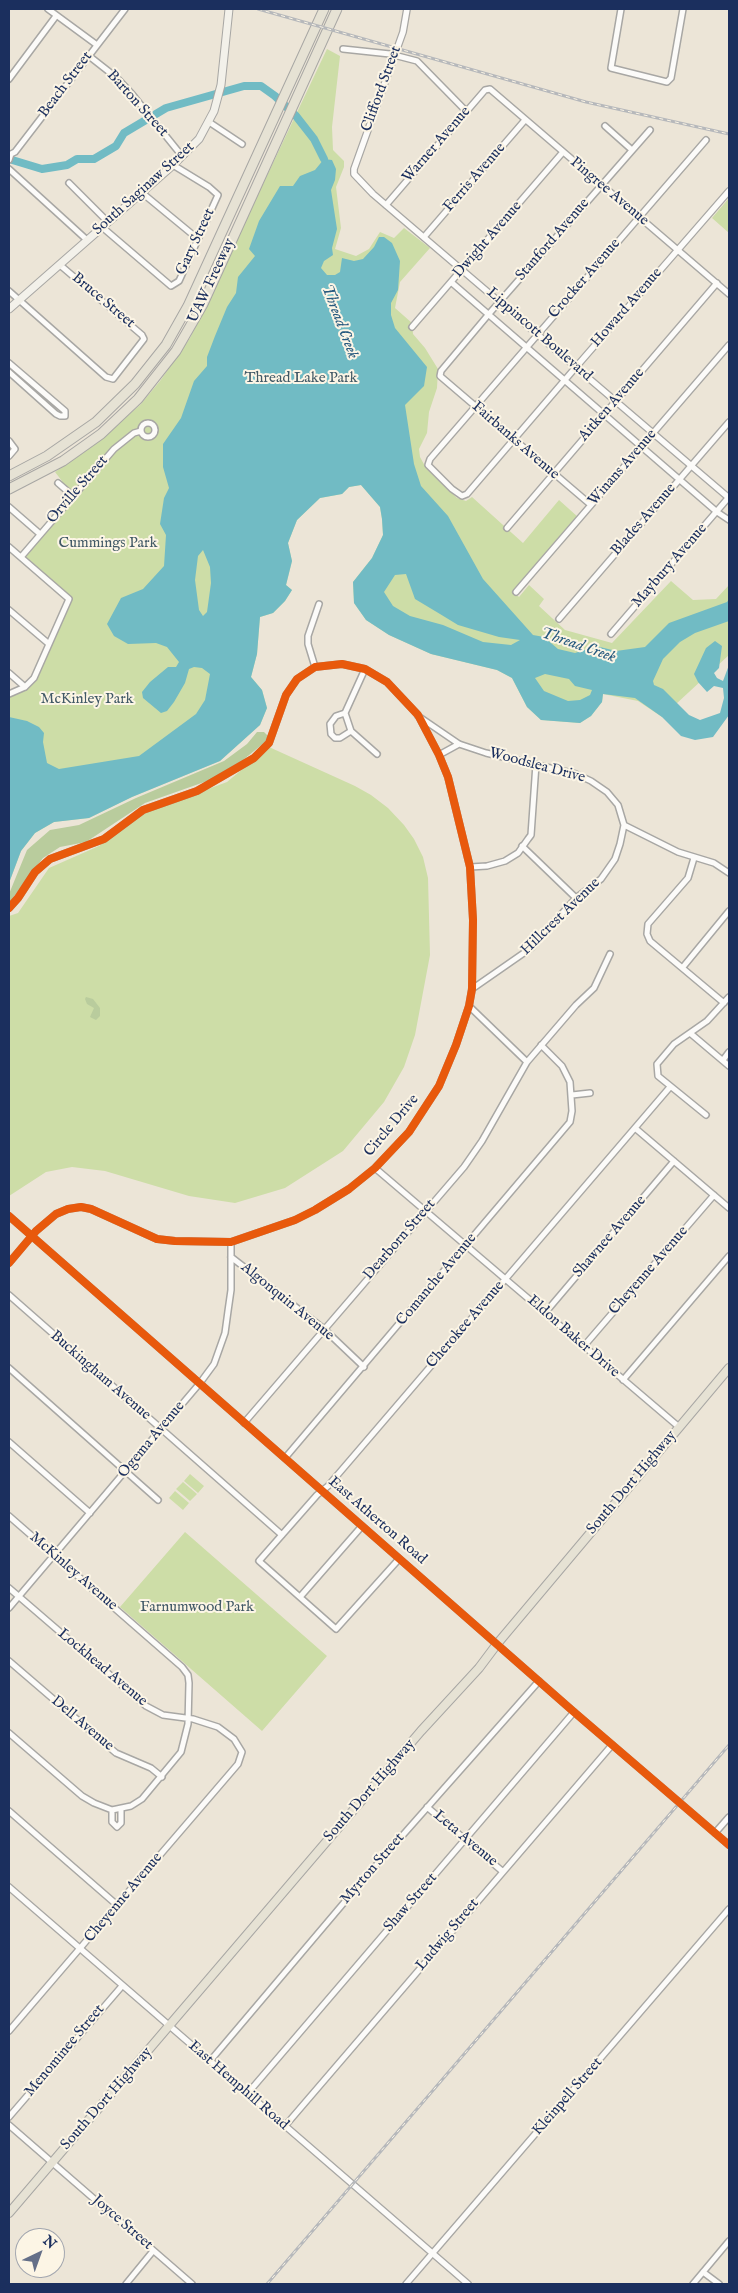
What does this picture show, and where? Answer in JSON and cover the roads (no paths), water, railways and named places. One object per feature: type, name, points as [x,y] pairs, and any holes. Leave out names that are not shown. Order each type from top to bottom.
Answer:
[{"type":"highway","name":"UAW Freeway","points":[[9,476],[47,456],[87,430],[125,395],[160,352],[188,306],[324,9]]},
{"type":"highway","name":"UAW Freeway","points":[[9,489],[52,467],[90,442],[138,399],[164,368],[198,313],[337,9]]},
{"type":"main road","name":"South Saginaw Street","points":[[9,309],[199,139],[209,122],[221,85],[229,9]]},
{"type":"main road","name":"South Dort Highway","points":[[9,2213],[421,1731],[452,1699],[496,1644],[729,1368]]},
{"type":"street","points":[[48,9],[96,45]]},
{"type":"street","name":"Beach Street","points":[[9,160],[10,153],[15,152],[125,9]]},
{"type":"street","name":"Clifford Street","points":[[354,169],[403,32],[407,9]]},
{"type":"street","points":[[621,9],[611,68],[667,82],[671,78],[683,9]]},
{"type":"street","points":[[9,79],[56,16]]},
{"type":"street","points":[[343,48],[417,61],[466,111]]},
{"type":"street","name":"Barton Street","points":[[89,56],[117,78],[182,156]]},
{"type":"street","name":"Warner Avenue","points":[[386,205],[466,111],[485,90],[490,89]]},
{"type":"street","name":"Pingree Avenue","points":[[490,89],[729,294]]},
{"type":"street","name":"Ferris Avenue","points":[[424,237],[526,120]]},
{"type":"street","points":[[209,122],[242,144]]},
{"type":"street","points":[[605,126],[632,150]]},
{"type":"street","name":"Stanford Avenue","points":[[440,376],[441,371],[488,315],[650,130]]},
{"type":"street","name":"Crocker Avenue","points":[[467,494],[462,496],[452,489],[428,465],[430,459],[706,140]]},
{"type":"street","name":"Dwight Avenue","points":[[412,327],[563,152]]},
{"type":"street","name":"Gary Street","points":[[105,225],[171,286],[179,281],[218,195],[209,187],[172,165]]},
{"type":"street","points":[[9,168],[87,240]]},
{"type":"street","name":"Lippincott Boulevard","points":[[354,169],[354,174],[361,183],[386,205],[729,497]]},
{"type":"street","points":[[69,183],[105,225]]},
{"type":"street","name":"Howard Avenue","points":[[467,494],[729,191]]},
{"type":"street","points":[[142,192],[198,239]]},
{"type":"street","name":"Bruce Street","points":[[18,300],[106,377],[113,378],[144,339],[142,335],[60,265]]},
{"type":"street","name":"Lippincott Boulevard","points":[[451,282],[717,512],[729,520]]},
{"type":"street","name":"Aitken Avenue","points":[[507,528],[717,284]]},
{"type":"street","points":[[9,291],[18,300]]},
{"type":"street","name":"Winans Avenue","points":[[516,592],[729,345]]},
{"type":"street","points":[[9,363],[65,411],[65,416],[60,416],[9,372]]},
{"type":"street","name":"Fairbanks Avenue","points":[[440,376],[591,505]]},
{"type":"street","points":[[23,385],[28,380]]},
{"type":"street","name":"Blades Avenue","points":[[559,619],[729,422]]},
{"type":"street","name":"Orville Street","points":[[21,557],[114,449],[134,433],[142,430]]},
{"type":"street","points":[[9,441],[15,449],[9,456]]},
{"type":"street","points":[[58,483],[73,496]]},
{"type":"street","name":"Maybury Avenue","points":[[611,634],[729,497]]},
{"type":"street","points":[[9,507],[40,534]]},
{"type":"street","points":[[9,547],[69,599],[34,678],[25,687],[9,694]]},
{"type":"street","points":[[315,667],[308,644],[308,636],[320,604]]},
{"type":"street","points":[[9,610],[49,644]]},
{"type":"street","points":[[9,908],[35,872],[50,859],[104,839],[143,810],[197,791],[254,758],[269,743],[286,695],[297,679],[315,667],[342,664],[365,669],[346,713],[351,731],[377,754]]},
{"type":"street","name":"Circle Drive","points":[[9,1263],[36,1231],[56,1214],[68,1209],[81,1207],[113,1217],[157,1238],[175,1241],[231,1242],[276,1228],[315,1210],[349,1189],[375,1168],[409,1132],[431,1100],[449,1064],[469,1006],[472,989],[473,920],[470,867],[448,777],[418,715],[380,676],[365,669]]},
{"type":"street","points":[[9,673],[25,687]]},
{"type":"street","points":[[346,713],[336,716],[331,721],[331,734],[340,738],[351,731]]},
{"type":"street","name":"Woodslea Drive","points":[[418,715],[459,744],[486,753],[576,774],[600,786],[618,805],[623,816],[624,825]]},
{"type":"street","points":[[439,755],[459,744]]},
{"type":"street","points":[[470,867],[487,866],[505,861],[518,853],[531,834],[536,764]]},
{"type":"street","points":[[624,825],[694,858],[714,863],[729,873]]},
{"type":"street","name":"Hillcrest Avenue","points":[[472,989],[532,948],[576,898],[602,879],[610,868],[620,844],[624,825]]},
{"type":"street","points":[[522,846],[576,898]]},
{"type":"street","points":[[694,858],[688,878],[648,924],[648,938],[724,1003]]},
{"type":"street","points":[[682,967],[729,911]]},
{"type":"street","name":"Dearborn Street","points":[[244,1423],[469,1160],[527,1062],[576,1005],[594,988],[610,954]]},
{"type":"street","points":[[706,1115],[658,1076],[657,1064],[674,1044],[706,1021],[729,997]]},
{"type":"street","points":[[469,1006],[527,1062]]},
{"type":"street","points":[[690,1033],[729,1066]]},
{"type":"street","name":"Comanche Avenue","points":[[285,1458],[564,1132],[570,1122],[572,1111],[570,1082],[562,1066],[541,1045]]},
{"type":"street","points":[[723,1060],[729,1052]]},
{"type":"street","name":"Cherokee Avenue","points":[[300,1596],[259,1561],[322,1491],[670,1087]]},
{"type":"street","points":[[572,1095],[590,1093]]},
{"type":"street","points":[[634,1128],[729,1208]]},
{"type":"street","name":"Shawnee Avenue","points":[[545,1313],[674,1162]]},
{"type":"street","name":"Eldon Baker Drive","points":[[375,1168],[679,1427]]},
{"type":"street","name":"Cheyenne Avenue","points":[[584,1346],[714,1195]]},
{"type":"street","name":"East Atherton Road","points":[[9,1216],[729,1846]]},
{"type":"street","name":"Ogema Avenue","points":[[9,1608],[200,1383],[214,1364],[225,1333],[231,1290],[231,1242]]},
{"type":"street","points":[[623,1380],[729,1256]]},
{"type":"street","name":"Algonquin Avenue","points":[[231,1257],[324,1329],[364,1367]]},
{"type":"street","name":"Buckingham Avenue","points":[[9,1296],[282,1535]]},
{"type":"street","points":[[9,1368],[158,1500]]},
{"type":"street","points":[[9,1442],[90,1513]]},
{"type":"street","name":"McKinley Avenue","points":[[9,1516],[182,1667],[188,1675],[190,1683],[188,1718]]},
{"type":"street","points":[[362,1526],[300,1596],[336,1629],[399,1558]]},
{"type":"street","name":"Lockhead Avenue","points":[[9,1588],[146,1706],[163,1715],[188,1718],[211,1724],[234,1739],[242,1752],[238,1764]]},
{"type":"street","name":"Dell Avenue","points":[[9,1661],[116,1752],[151,1768],[162,1777]]},
{"type":"street","name":"Myrton Street","points":[[210,2061],[427,1808],[539,1681]]},
{"type":"street","name":"Shaw Street","points":[[248,2093],[574,1712]]},
{"type":"street","points":[[9,1733],[82,1796],[94,1803],[117,1809],[131,1806],[142,1799],[162,1777],[181,1752],[188,1718]]},
{"type":"street","name":"Ludwig Street","points":[[285,2126],[612,1745]]},
{"type":"street","name":"Cheyenne Avenue","points":[[9,2031],[238,1764]]},
{"type":"street","name":"Leta Avenue","points":[[427,1808],[502,1872]]},
{"type":"street","points":[[9,1811],[117,1905]]},
{"type":"street","points":[[715,1833],[729,1817]]},
{"type":"street","name":"East Hemphill Road","points":[[9,1887],[468,2284]]},
{"type":"street","name":"Kleinpell Street","points":[[406,2284],[729,1909]]},
{"type":"street","name":"Menominee Street","points":[[9,2117],[122,1986]]},
{"type":"street","name":"Joyce Street","points":[[9,2125],[192,2284]]},
{"type":"street","points":[[693,2284],[729,2240]]},
{"type":"street","points":[[126,2284],[153,2251]]},
{"type":"street","points":[[703,2272],[718,2284]]},
{"type":"water","name":"Thread Lake Park","points":[[324,159],[332,160],[336,169],[335,180],[331,190],[337,229],[332,248],[333,255],[324,261],[321,268],[327,275],[335,275],[340,272],[342,258],[354,261],[363,259],[374,247],[379,237],[384,237],[392,243],[400,261],[398,290],[391,303],[391,315],[395,328],[427,367],[424,386],[405,405],[414,464],[421,486],[448,516],[483,579],[533,635],[544,637],[558,649],[575,653],[596,646],[616,651],[645,647],[669,623],[727,602],[729,599],[729,621],[695,633],[680,642],[663,659],[653,681],[654,685],[663,689],[689,715],[700,720],[720,713],[724,698],[723,688],[714,686],[707,692],[694,674],[706,648],[715,641],[722,646],[719,668],[714,673],[717,678],[723,681],[729,665],[729,715],[713,737],[695,740],[681,736],[662,717],[635,698],[603,694],[602,702],[591,716],[580,723],[541,720],[527,707],[512,678],[497,670],[431,654],[389,635],[366,620],[354,603],[353,582],[372,558],[383,535],[380,507],[361,485],[349,487],[342,494],[320,498],[297,520],[288,543],[292,561],[286,585],[292,590],[285,601],[273,613],[260,617],[257,654],[251,677],[262,690],[267,708],[260,725],[220,761],[132,797],[89,818],[54,822],[35,833],[21,851],[9,883],[9,717],[27,721],[39,727],[44,733],[43,742],[47,763],[59,769],[139,756],[196,714],[205,700],[210,674],[202,668],[194,667],[189,669],[185,683],[174,702],[167,711],[161,713],[143,698],[142,692],[150,682],[168,667],[176,667],[179,662],[167,647],[156,643],[128,644],[114,636],[107,624],[121,598],[143,589],[164,566],[166,535],[160,524],[164,498],[169,488],[163,467],[163,444],[181,418],[194,381],[207,366],[207,357],[215,336],[227,307],[236,293],[238,277],[255,256],[249,249],[259,221],[280,186],[293,186],[300,176],[315,170]],"holes":[[[203,550],[210,567],[211,583],[207,612],[203,616],[199,610],[195,580],[198,556]],[[406,574],[415,599],[458,625],[499,637],[520,640],[511,645],[483,642],[443,625],[410,616],[393,606],[384,592],[395,575]],[[545,674],[569,679],[575,686],[592,690],[590,695],[580,700],[568,701],[544,691],[535,678]]]},
{"type":"waterway","name":"Thread Creek","points":[[9,159],[42,169],[67,165],[77,159],[94,159],[116,146],[124,133],[166,108],[244,86],[261,86],[275,96],[296,116],[314,139],[324,159]]},
{"type":"railway","points":[[258,9],[586,102],[729,134]]},
{"type":"railway","points":[[267,2284],[729,1745]]},
{"type":"park label","name":"Cummings Park","points":[[108,544]]},
{"type":"park label","name":"McKinley Park","points":[[87,700]]},
{"type":"park label","name":"Farnumwood Park","points":[[197,1608]]}]
